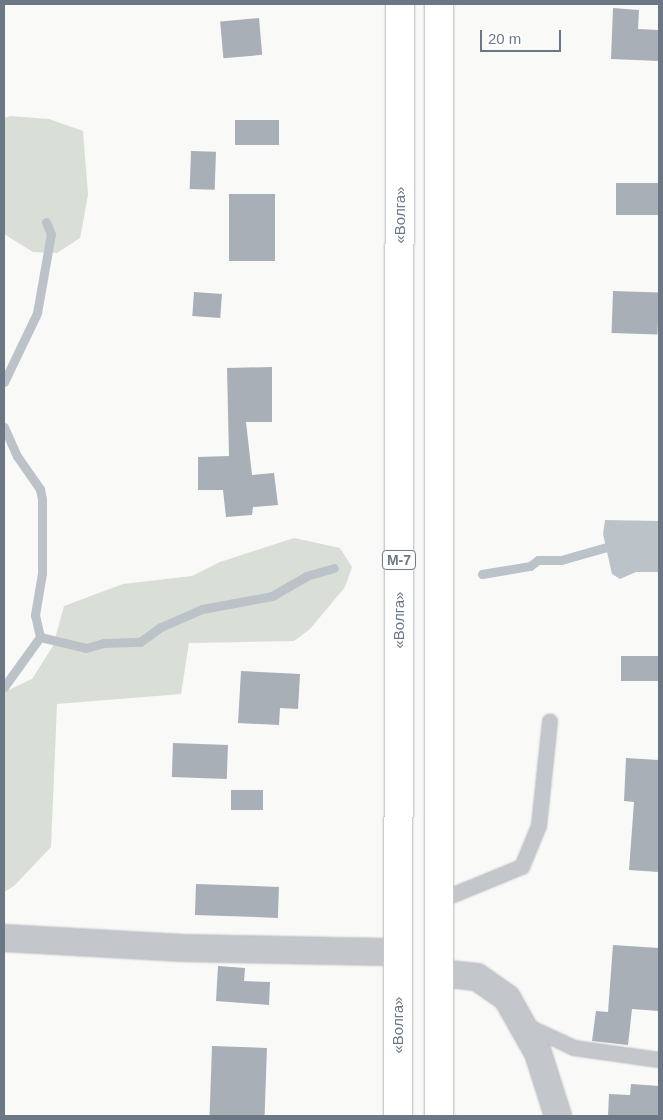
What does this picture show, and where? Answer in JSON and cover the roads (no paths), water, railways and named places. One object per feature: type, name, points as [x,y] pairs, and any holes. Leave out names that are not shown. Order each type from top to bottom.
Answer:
[{"type":"highway","name":"«Волга»","points":[[398,1116],[400,4]]},
{"type":"highway","name":"М-7","points":[[439,4],[439,1116]]},
{"type":"street","points":[[4,938],[182,948],[398,952]]},
{"type":"street","points":[[439,973],[477,977],[507,998],[525,1024],[550,1085],[558,1116]]},
{"type":"lane","points":[[439,901],[522,867],[539,826],[550,722]]},
{"type":"lane","points":[[525,1024],[574,1048],[659,1060]]},
{"type":"waterway","points":[[4,382],[37,313],[51,234],[46,222]]},
{"type":"waterway","points":[[4,427],[17,456],[40,489],[42,499],[42,573],[35,615],[40,637],[86,648],[104,643],[140,642],[161,627],[202,609],[272,596],[306,576],[334,568]]},
{"type":"waterway","points":[[482,574],[530,566],[538,560],[561,560],[607,547]]},
{"type":"waterway","points":[[4,687],[40,637]]}]
